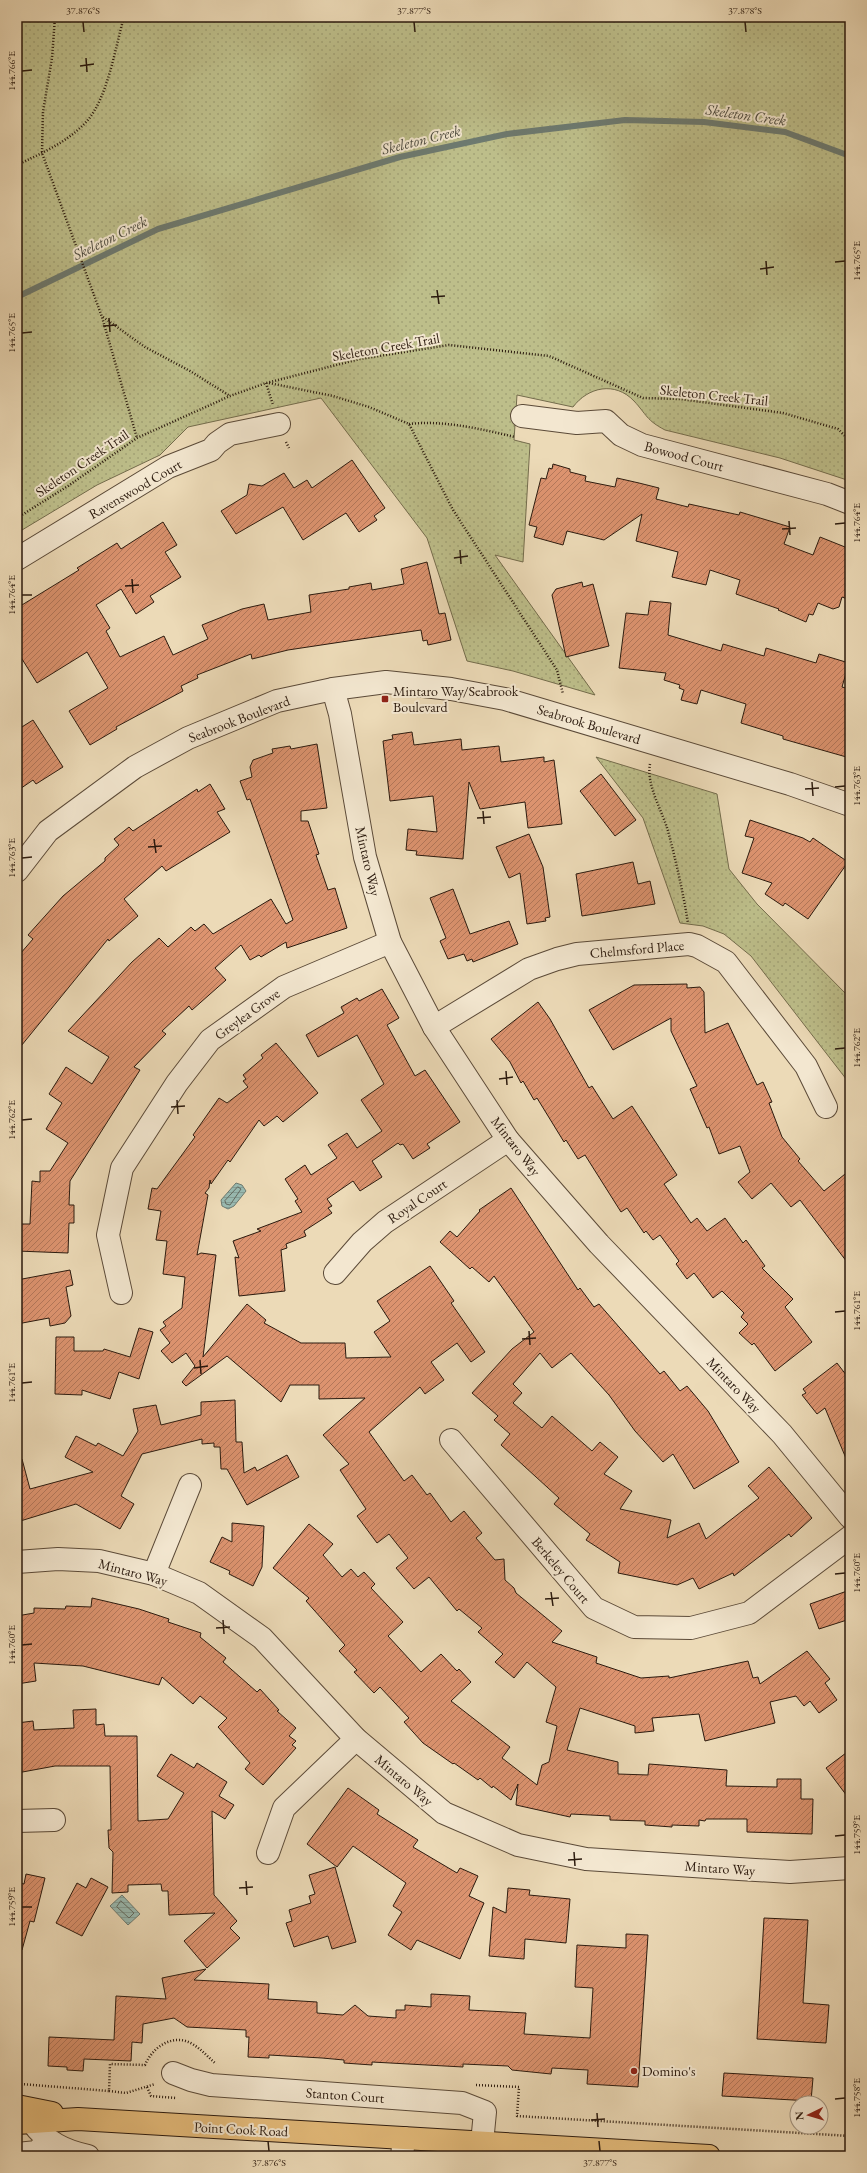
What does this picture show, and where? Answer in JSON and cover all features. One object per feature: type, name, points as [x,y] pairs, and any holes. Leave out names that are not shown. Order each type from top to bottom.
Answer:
[{"type":"main road","name":"Point Cook Road","points":[[17,2106],[78,2119],[403,2147],[482,2143],[708,2156]]},
{"type":"main road","name":"Point Cook Road","points":[[24,2122],[78,2119]]},
{"type":"street","name":"Bowood Court","points":[[522,416],[577,423],[606,421],[621,435],[642,446],[827,494],[850,503]]},
{"type":"street","name":"Ravenswood Court","points":[[17,559],[168,468],[211,450],[217,442],[230,434],[279,424]]},
{"type":"street","name":"Seabrook Boulevard","points":[[17,871],[48,831],[135,767],[188,738],[278,701],[333,689],[386,682],[407,683],[505,699],[790,784],[850,805]]},
{"type":"street","name":"Mintaro Way","points":[[333,689],[340,714],[365,857],[390,942],[434,1026],[508,1140],[599,1244],[782,1434],[850,1517]]},
{"type":"street","name":"Greylea Grove","points":[[121,1293],[108,1235],[122,1168],[177,1083],[210,1040],[284,987],[390,942]]},
{"type":"street","name":"Chelmsford Place","points":[[434,1026],[529,969],[557,959],[577,954],[689,944],[698,946],[726,962],[806,1066],[826,1107]]},
{"type":"street","name":"Royal Court","points":[[336,1273],[362,1242],[385,1222],[508,1140]]},
{"type":"street","name":"Berkeley Court","points":[[451,1440],[594,1608],[634,1627],[691,1628],[749,1613],[850,1537]]},
{"type":"street","points":[[154,1574],[190,1485]]},
{"type":"street","name":"Mintaro Way","points":[[17,1562],[79,1559],[106,1563],[154,1574],[199,1593],[262,1638],[356,1740],[444,1813],[518,1845],[586,1859],[790,1872],[850,1868]]},
{"type":"street","points":[[268,1853],[284,1808],[356,1740]]},
{"type":"street","points":[[17,1821],[54,1820]]},
{"type":"street","name":"Stanton Court","points":[[173,2074],[211,2085],[462,2103],[485,2112],[482,2143]]},
{"type":"street","name":"Point Cook Road","points":[[24,2122],[48,2140],[66,2150],[84,2155]]},
{"type":"street","points":[[17,2154],[37,2152],[48,2140]]},
{"type":"path","points":[[54,17],[52,58],[44,112],[42,153],[102,317],[137,438]]},
{"type":"path","points":[[17,165],[42,153],[75,132],[88,120],[98,104],[124,17]]},
{"type":"path","points":[[102,317],[145,347],[230,396]]},
{"type":"path","name":"Skeleton Creek Trail","points":[[17,518],[68,486],[137,438],[230,396],[266,383],[360,359],[449,345],[549,356],[643,398],[680,399],[783,413],[838,429],[850,441]]},
{"type":"path","points":[[266,383],[334,396],[369,407],[409,424],[420,423],[459,426],[520,438],[522,416]]},
{"type":"path","points":[[409,424],[453,510],[557,670],[566,717]]},
{"type":"path","points":[[654,744],[649,771],[667,830],[684,899],[689,944]]},
{"type":"path","points":[[109,2091],[126,2093],[152,2085],[173,2074]]},
{"type":"green space","points":[[17,17],[850,17],[850,481],[780,458],[665,430],[650,420],[627,395],[619,391],[602,389],[594,391],[579,400],[573,407],[517,395],[514,440],[530,444],[523,562],[495,555],[595,695],[513,671],[467,661],[427,538],[321,398],[188,427],[160,455],[97,485],[17,533]]},
{"type":"green space","points":[[596,757],[717,794],[729,869],[757,904],[850,998],[850,1084],[751,956],[724,934],[703,926],[680,923],[643,818]]},
{"type":"water","points":[[236,1183],[242,1185],[246,1191],[234,1206],[228,1209],[222,1206],[221,1200]]},
{"type":"water","points":[[122,1895],[140,1914],[128,1925],[110,1906]]},
{"type":"building","points":[[352,460],[385,508],[374,516],[377,520],[359,532],[346,513],[303,540],[283,507],[236,534],[221,511],[247,495],[249,484],[262,486],[284,473],[294,488],[307,480],[312,488]]},
{"type":"building","points":[[553,464],[570,469],[570,472],[586,476],[585,481],[615,487],[617,478],[659,488],[656,499],[688,507],[689,504],[739,515],[740,512],[790,527],[784,544],[813,555],[820,537],[850,549],[850,600],[842,597],[839,607],[833,609],[818,603],[813,615],[809,614],[806,622],[778,610],[779,609],[736,594],[740,580],[710,570],[706,585],[672,577],[678,552],[636,541],[642,514],[604,540],[567,531],[563,545],[534,537],[537,527],[529,525],[541,478],[546,479],[549,468],[552,469]]},
{"type":"building","points":[[163,522],[177,545],[165,552],[181,577],[150,596],[154,602],[136,614],[121,589],[96,605],[110,628],[106,631],[120,657],[164,636],[173,655],[208,639],[202,625],[242,609],[264,604],[268,620],[311,612],[309,595],[349,589],[349,587],[371,583],[372,590],[404,584],[401,569],[427,562],[439,614],[445,613],[451,640],[428,645],[427,640],[423,641],[421,630],[288,650],[252,659],[251,654],[197,675],[198,678],[181,686],[183,691],[116,727],[117,729],[90,745],[69,711],[108,688],[87,652],[37,683],[17,651],[17,608],[79,570],[77,568],[117,543],[121,549]]},
{"type":"building","points":[[582,582],[583,587],[593,584],[609,646],[566,657],[552,595],[556,589]]},
{"type":"building","points":[[650,601],[671,603],[668,635],[721,651],[723,644],[764,656],[766,648],[816,663],[819,654],[849,663],[842,687],[850,689],[850,758],[783,739],[783,736],[741,723],[746,704],[701,690],[697,704],[681,700],[684,690],[679,688],[680,685],[664,680],[666,673],[619,668],[626,613],[648,615]]},
{"type":"building","points":[[33,720],[63,767],[36,784],[33,780],[17,791],[17,730]]},
{"type":"building","points":[[412,732],[414,745],[461,739],[462,750],[499,746],[501,762],[544,757],[544,762],[554,760],[562,824],[528,828],[525,802],[480,809],[469,782],[463,859],[416,855],[417,851],[406,850],[408,829],[437,832],[433,796],[390,801],[383,741],[393,739],[392,735]]},
{"type":"building","points":[[317,744],[327,808],[301,811],[301,821],[308,821],[319,854],[316,855],[328,890],[335,888],[347,928],[287,948],[286,942],[261,957],[259,955],[250,960],[241,945],[215,968],[226,980],[192,1010],[189,1006],[162,1031],[166,1034],[134,1067],[140,1070],[70,1181],[69,1205],[74,1205],[74,1223],[69,1223],[68,1253],[17,1251],[17,1224],[30,1224],[32,1181],[40,1182],[40,1171],[50,1171],[68,1143],[46,1129],[62,1103],[49,1094],[66,1067],[92,1084],[109,1057],[68,1031],[132,962],[159,938],[168,947],[191,927],[195,931],[204,924],[213,934],[271,899],[286,924],[293,920],[250,799],[247,800],[240,781],[252,777],[250,767],[253,760],[273,753],[272,749],[290,746],[291,749]]},
{"type":"building","points":[[601,774],[636,820],[615,836],[580,791]]},
{"type":"building","points":[[210,784],[225,809],[217,812],[230,832],[166,871],[162,866],[124,899],[138,916],[109,941],[108,939],[17,1051],[17,966],[21,961],[20,954],[33,939],[28,935],[63,896],[105,861],[105,858],[119,845],[114,839],[129,827],[133,831],[197,789],[198,792]]},
{"type":"building","points":[[750,820],[803,838],[810,842],[813,838],[848,862],[808,919],[785,903],[783,906],[765,894],[772,883],[742,873],[754,838],[745,836]]},
{"type":"building","points":[[529,834],[543,867],[550,917],[545,918],[546,921],[527,924],[520,873],[509,878],[496,847]]},
{"type":"building","points":[[633,862],[638,884],[650,881],[655,904],[582,916],[576,874]]},
{"type":"building","points":[[453,889],[470,934],[509,921],[518,944],[473,962],[472,959],[467,961],[464,954],[448,959],[440,941],[446,938],[430,898]]},
{"type":"building","points":[[687,984],[687,988],[700,987],[704,992],[705,1033],[728,1023],[757,1085],[763,1082],[772,1102],[769,1103],[782,1137],[800,1159],[798,1161],[824,1191],[850,1170],[850,1266],[800,1200],[791,1207],[771,1183],[752,1199],[738,1182],[750,1172],[740,1146],[719,1154],[709,1127],[707,1128],[690,1089],[697,1086],[671,1031],[671,1018],[613,1050],[589,1010],[634,985]]},
{"type":"building","points":[[382,989],[399,1018],[387,1025],[415,1076],[425,1070],[460,1122],[427,1144],[430,1148],[413,1159],[403,1144],[400,1145],[398,1143],[372,1161],[382,1177],[360,1191],[353,1181],[327,1199],[332,1206],[328,1208],[332,1213],[304,1231],[306,1236],[286,1244],[287,1248],[281,1250],[285,1291],[239,1296],[235,1257],[239,1258],[233,1241],[261,1231],[257,1229],[302,1212],[295,1201],[298,1199],[285,1179],[305,1165],[311,1175],[337,1158],[328,1145],[347,1133],[357,1148],[382,1131],[361,1100],[384,1084],[357,1035],[318,1057],[306,1035],[344,1013],[341,1007],[357,998],[359,1001]]},
{"type":"building","points":[[538,1002],[550,1019],[589,1088],[592,1086],[613,1119],[632,1106],[677,1175],[664,1184],[691,1223],[697,1218],[707,1231],[725,1218],[743,1243],[746,1240],[765,1266],[762,1268],[793,1299],[785,1307],[812,1342],[775,1371],[754,1343],[752,1345],[739,1333],[748,1324],[741,1317],[744,1313],[722,1291],[713,1298],[694,1273],[687,1279],[676,1264],[679,1261],[660,1235],[653,1240],[646,1231],[644,1233],[627,1208],[621,1212],[585,1155],[578,1159],[566,1140],[564,1142],[537,1098],[534,1100],[523,1081],[521,1083],[510,1062],[491,1039]]},
{"type":"building","points":[[276,1043],[318,1093],[283,1122],[277,1116],[264,1126],[259,1120],[230,1162],[228,1160],[211,1184],[210,1180],[209,1188],[205,1193],[208,1195],[197,1255],[201,1253],[216,1255],[203,1357],[247,1304],[266,1320],[264,1323],[301,1343],[345,1343],[346,1358],[391,1357],[374,1332],[390,1321],[377,1301],[430,1266],[454,1301],[451,1303],[485,1352],[471,1362],[457,1343],[431,1362],[444,1380],[425,1394],[420,1387],[369,1432],[404,1481],[412,1475],[427,1495],[430,1493],[451,1522],[464,1511],[482,1533],[476,1538],[495,1560],[504,1559],[505,1580],[514,1588],[516,1593],[562,1631],[552,1642],[597,1657],[596,1663],[641,1678],[669,1676],[669,1678],[748,1661],[753,1678],[758,1677],[760,1684],[807,1651],[830,1679],[825,1683],[837,1700],[819,1713],[810,1701],[804,1706],[796,1696],[770,1702],[775,1723],[705,1741],[699,1714],[652,1718],[654,1731],[635,1733],[635,1726],[580,1708],[567,1750],[618,1762],[618,1774],[648,1775],[649,1764],[727,1770],[726,1786],[777,1787],[777,1779],[801,1779],[801,1799],[813,1799],[812,1834],[747,1832],[747,1819],[706,1819],[705,1821],[699,1820],[699,1826],[672,1825],[672,1827],[645,1825],[645,1821],[610,1820],[610,1816],[571,1814],[570,1817],[516,1805],[518,1784],[511,1800],[493,1786],[492,1788],[480,1778],[478,1780],[423,1743],[404,1722],[409,1718],[380,1687],[374,1693],[354,1672],[357,1670],[339,1651],[345,1645],[306,1601],[309,1598],[273,1568],[309,1524],[333,1544],[323,1555],[342,1577],[351,1569],[358,1577],[364,1572],[375,1584],[371,1588],[403,1622],[388,1636],[421,1672],[441,1654],[457,1671],[459,1669],[471,1682],[451,1701],[510,1747],[502,1758],[537,1785],[542,1765],[549,1762],[557,1726],[546,1722],[556,1687],[527,1662],[514,1678],[495,1662],[503,1654],[478,1632],[482,1628],[459,1609],[457,1611],[429,1577],[414,1589],[396,1568],[408,1558],[389,1534],[377,1543],[357,1516],[366,1509],[340,1470],[349,1464],[323,1435],[365,1398],[319,1399],[319,1385],[290,1385],[281,1402],[227,1356],[186,1386],[182,1382],[195,1366],[186,1353],[172,1363],[161,1351],[170,1343],[160,1330],[166,1326],[163,1322],[182,1308],[185,1277],[163,1274],[167,1241],[156,1240],[161,1211],[148,1209],[152,1188],[157,1189],[195,1137],[193,1135],[219,1098],[227,1103],[248,1087],[243,1081],[246,1079],[243,1075],[263,1058],[261,1055]]},
{"type":"building","points":[[511,1188],[578,1290],[580,1288],[594,1307],[599,1304],[660,1374],[664,1371],[680,1391],[687,1386],[708,1411],[739,1462],[694,1489],[673,1454],[663,1462],[635,1431],[609,1395],[571,1353],[552,1368],[540,1353],[513,1384],[522,1393],[513,1403],[542,1428],[552,1416],[592,1451],[600,1442],[618,1457],[604,1474],[632,1491],[620,1509],[671,1520],[667,1538],[699,1523],[706,1539],[759,1498],[748,1486],[769,1467],[812,1518],[791,1537],[789,1534],[734,1576],[733,1573],[699,1589],[693,1578],[677,1585],[618,1573],[620,1562],[586,1540],[590,1534],[554,1504],[559,1498],[501,1445],[510,1434],[494,1420],[498,1416],[472,1393],[512,1349],[534,1332],[494,1276],[489,1282],[472,1267],[470,1269],[440,1242],[450,1231],[457,1237],[480,1211],[479,1210]]},
{"type":"building","points":[[70,1270],[73,1285],[66,1287],[71,1316],[65,1323],[50,1326],[49,1318],[17,1324],[17,1280]]},
{"type":"building","points":[[139,1328],[153,1332],[139,1379],[119,1372],[110,1399],[82,1390],[82,1395],[55,1394],[56,1337],[74,1337],[74,1351],[103,1351],[104,1349],[130,1357]]},
{"type":"building","points":[[837,1363],[850,1380],[850,1468],[825,1408],[817,1414],[802,1395],[806,1393],[803,1389]]},
{"type":"building","points":[[235,1400],[236,1442],[242,1442],[244,1473],[255,1467],[257,1471],[287,1455],[299,1477],[247,1505],[227,1469],[221,1469],[220,1447],[214,1447],[214,1443],[202,1444],[202,1439],[142,1454],[121,1496],[134,1504],[120,1529],[76,1504],[17,1522],[17,1459],[22,1459],[30,1489],[93,1472],[65,1457],[76,1436],[96,1446],[98,1443],[123,1456],[138,1431],[133,1409],[156,1405],[161,1425],[201,1415],[201,1402]]},
{"type":"building","points":[[232,1523],[264,1526],[262,1567],[253,1586],[229,1574],[230,1571],[210,1562],[222,1537],[232,1542]]},
{"type":"building","points":[[850,1590],[850,1619],[819,1629],[810,1604]]},
{"type":"building","points":[[92,1598],[139,1609],[169,1619],[168,1622],[201,1633],[200,1637],[226,1658],[223,1662],[257,1692],[260,1689],[279,1710],[277,1711],[296,1728],[289,1736],[296,1741],[292,1745],[296,1748],[263,1785],[245,1769],[250,1763],[218,1727],[227,1718],[200,1696],[193,1704],[162,1677],[159,1685],[83,1666],[34,1663],[36,1681],[17,1684],[17,1616],[34,1613],[34,1608],[65,1609],[66,1606],[91,1607]]},
{"type":"building","points":[[96,1709],[96,1725],[104,1724],[105,1736],[137,1736],[138,1821],[168,1819],[184,1793],[157,1776],[171,1754],[194,1768],[197,1763],[227,1782],[219,1796],[234,1805],[225,1819],[212,1811],[214,1895],[237,1921],[230,1928],[240,1938],[207,1968],[184,1941],[215,1913],[169,1915],[168,1891],[162,1891],[161,1884],[128,1885],[128,1892],[112,1893],[113,1852],[109,1848],[108,1830],[111,1830],[110,1766],[55,1766],[17,1773],[17,1723],[33,1721],[34,1730],[74,1728],[73,1710]]},
{"type":"building","points":[[850,1750],[850,1800],[826,1768]]},
{"type":"building","points":[[348,1788],[379,1810],[377,1814],[418,1840],[413,1847],[457,1873],[460,1868],[478,1876],[469,1896],[484,1903],[460,1959],[417,1940],[411,1950],[388,1935],[402,1912],[393,1906],[406,1883],[353,1846],[337,1867],[307,1844]]},
{"type":"building","points":[[335,1867],[356,1942],[332,1949],[328,1936],[294,1947],[286,1923],[292,1921],[289,1910],[311,1903],[309,1896],[315,1894],[309,1875]]},
{"type":"building","points":[[26,1874],[45,1878],[34,1922],[30,1921],[22,1950],[17,1949],[17,1894],[20,1883],[24,1884]]},
{"type":"building","points":[[91,1878],[108,1887],[82,1936],[56,1923],[77,1883],[86,1888]]},
{"type":"building","points":[[508,1888],[530,1890],[529,1895],[570,1899],[566,1943],[525,1939],[524,1959],[489,1956],[493,1907],[506,1913]]},
{"type":"building","points":[[764,1918],[808,1920],[803,2003],[829,2005],[826,2043],[757,2039]]},
{"type":"building","points":[[626,1934],[648,1935],[638,2087],[587,2084],[588,2070],[552,2068],[551,2074],[512,2070],[508,2066],[463,2064],[463,2067],[372,2062],[372,2065],[344,2063],[344,2060],[322,2058],[269,2055],[269,2058],[248,2057],[249,2037],[246,2037],[246,2030],[187,2027],[174,2018],[143,2024],[142,2043],[132,2042],[131,2061],[84,2059],[83,2071],[67,2070],[67,2067],[48,2066],[49,2037],[114,2040],[116,1996],[166,1999],[162,1978],[206,1969],[194,1980],[269,1984],[268,1999],[317,2002],[317,2013],[343,2015],[355,2005],[368,2016],[396,2018],[396,2010],[405,2010],[405,2005],[431,2007],[431,1994],[470,1996],[469,2010],[526,2013],[524,2034],[590,2038],[593,1988],[575,1987],[577,1945],[626,1948]]},
{"type":"building","points":[[724,2073],[813,2078],[812,2095],[789,2095],[789,2100],[722,2096]]},
{"type":"waterway","name":"Skeleton Creek","points":[[17,297],[158,229],[400,157],[507,134],[625,120],[704,122],[785,132],[850,156]]},
{"type":"place","name":"Mintaro Way/Seabrook Boulevard","points":[[385,699]]},
{"type":"place","name":"Domino's","points":[[634,2071]]}]
